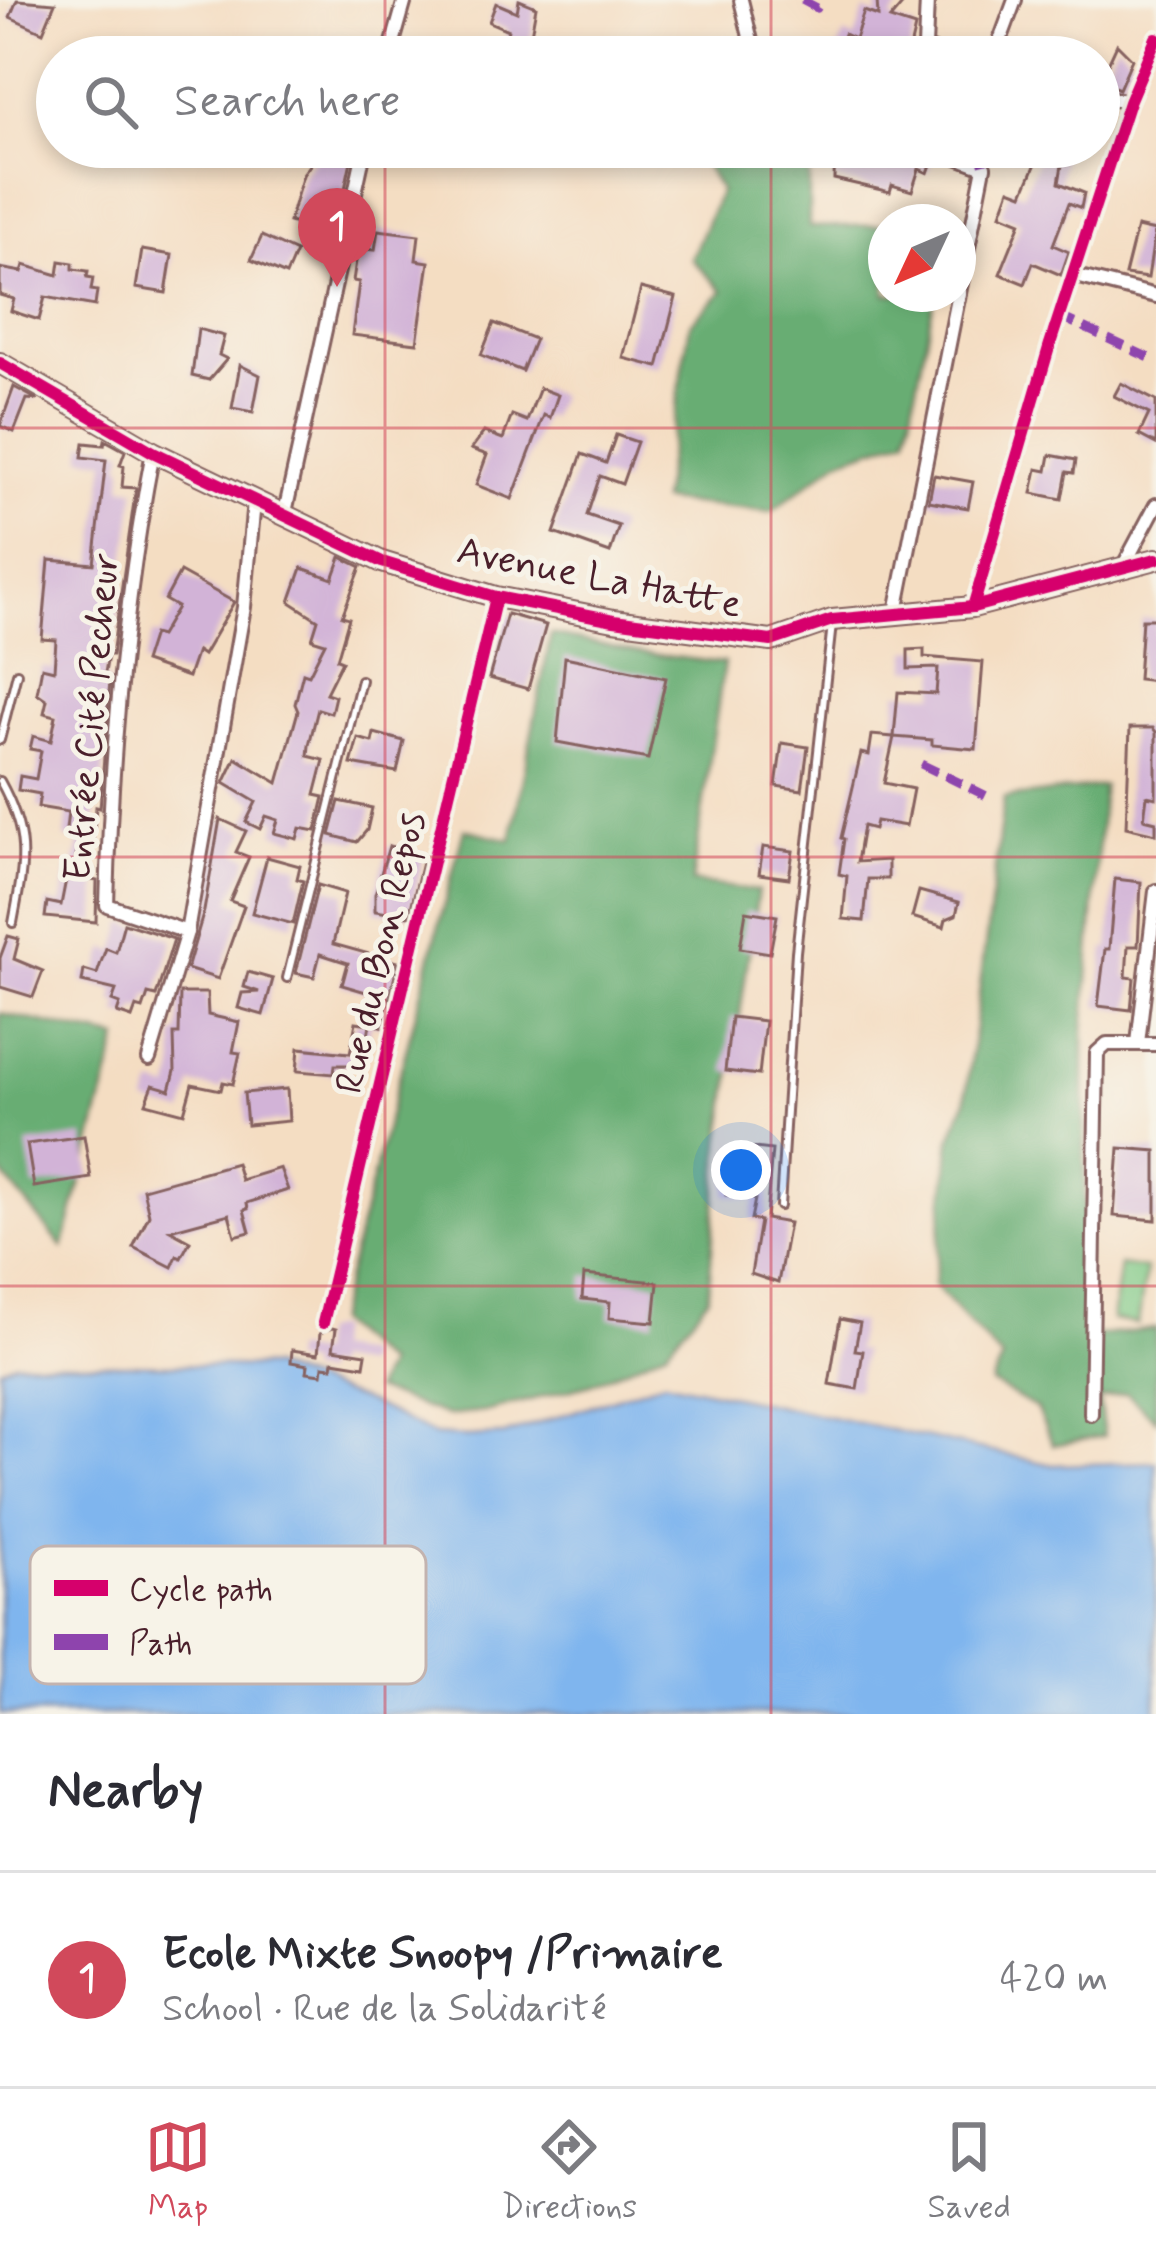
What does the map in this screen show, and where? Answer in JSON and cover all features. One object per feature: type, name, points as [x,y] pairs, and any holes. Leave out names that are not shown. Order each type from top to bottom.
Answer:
[{"type":"street","points":[[395,36],[405,0]]},
{"type":"street","points":[[741,0],[750,36]]},
{"type":"street","points":[[925,36],[927,0]]},
{"type":"street","points":[[1002,36],[1015,0]]},
{"type":"street","points":[[1120,129],[1156,38]]},
{"type":"street","points":[[1120,100],[1129,102]]},
{"type":"street","points":[[284,517],[360,168]]},
{"type":"street","points":[[896,612],[984,168]]},
{"type":"street","points":[[973,607],[1107,168]]},
{"type":"street","points":[[1072,274],[1156,296]]},
{"type":"street","name":"Avenue La Hatte","points":[[0,363],[153,452],[382,562],[496,597],[657,627],[771,641],[832,620],[973,607],[1156,559]]},
{"type":"street","name":"Entrée Cité Pecheur","points":[[153,452],[141,513],[110,777],[106,905],[187,932]]},
{"type":"street","points":[[149,1059],[187,932],[244,607],[254,502]]},
{"type":"street","points":[[1124,565],[1156,506]]},
{"type":"street","name":"Rue du Bon Repos","points":[[323,1323],[496,597]]},
{"type":"street","points":[[1138,1043],[1156,891]]},
{"type":"street","points":[[1091,1414],[1097,1053],[1107,1045],[1156,1044]]},
{"type":"lane","points":[[780,1206],[796,952],[832,620]]},
{"type":"lane","points":[[0,740],[17,673]]},
{"type":"lane","points":[[287,978],[361,680]]},
{"type":"lane","points":[[0,781],[24,837],[13,922]]},
{"type":"green space","points":[[707,168],[809,168],[809,227],[868,225],[868,312],[931,312],[907,437],[840,459],[771,512],[661,501],[690,324],[723,291],[691,259],[720,191]]},
{"type":"green space","points":[[551,634],[641,653],[724,663],[692,882],[758,891],[720,1151],[708,1298],[666,1350],[591,1384],[484,1412],[447,1416],[374,1390],[386,1365],[335,1322],[464,829],[511,840]]},
{"type":"green space","points":[[1103,786],[1084,1031],[1085,1337],[1156,1329],[1156,1420],[1126,1393],[1099,1399],[1104,1436],[1053,1445],[1036,1408],[991,1383],[1002,1359],[934,1285],[951,1138],[965,1103],[1004,798]]},
{"type":"green space","points":[[0,1013],[119,1039],[63,1248],[0,1171]]},
{"type":"green space","points":[[1120,1265],[1146,1269],[1138,1324],[1112,1320]]},
{"type":"water","points":[[14,1362],[270,1367],[369,1403],[434,1435],[465,1437],[504,1435],[664,1381],[1053,1465],[1156,1462],[1156,1714],[0,1714],[0,1368]]},
{"type":"building","points":[[17,0],[55,3],[43,32],[10,17]]},
{"type":"building","points":[[519,0],[536,7],[531,36],[507,36],[508,30],[489,22],[496,3],[517,12]]},
{"type":"building","points":[[877,0],[906,0],[890,19],[915,27],[913,36],[856,36],[864,11],[878,16]]},
{"type":"building","points":[[1120,47],[1132,59],[1120,87]]},
{"type":"building","points":[[308,168],[349,168],[335,235],[289,222]]},
{"type":"building","points":[[834,168],[930,168],[928,173],[919,169],[912,191],[892,185],[890,192],[834,179]]},
{"type":"building","points":[[1034,168],[1062,168],[1059,183],[1084,193],[1081,208],[1069,203],[1053,245],[1069,252],[1061,275],[1033,263],[1025,284],[1000,274],[1021,222],[1001,214],[1010,189],[1023,194]]},
{"type":"building","points":[[1137,227],[1155,231],[1148,278],[1125,275]]},
{"type":"building","points":[[378,230],[419,235],[416,260],[429,262],[417,343],[352,335],[358,248],[375,250]]},
{"type":"building","points":[[262,236],[296,252],[286,275],[251,260]]},
{"type":"building","points":[[142,250],[172,255],[166,293],[136,288]]},
{"type":"building","points":[[60,261],[88,271],[87,277],[93,278],[91,290],[97,291],[95,306],[45,297],[39,320],[11,311],[14,299],[0,295],[0,268],[22,272],[24,265],[58,275]]},
{"type":"building","points":[[641,288],[676,297],[658,367],[623,358]]},
{"type":"building","points":[[494,323],[535,339],[522,371],[481,355]]},
{"type":"building","points":[[198,329],[224,336],[219,355],[227,359],[209,380],[192,376]]},
{"type":"building","points":[[240,365],[260,375],[253,412],[232,408]]},
{"type":"building","points":[[1121,383],[1156,401],[1156,444],[1139,435],[1149,414],[1114,396]]},
{"type":"building","points":[[14,387],[38,400],[27,399],[14,432],[0,426]]},
{"type":"building","points":[[540,388],[558,395],[550,418],[544,415],[512,499],[476,485],[487,455],[471,449],[484,432],[503,439],[512,415],[527,421]]},
{"type":"building","points":[[616,435],[637,442],[622,484],[600,476],[587,515],[619,526],[610,553],[554,533],[582,454],[606,463]]},
{"type":"building","points":[[105,440],[125,451],[120,465],[124,466],[122,487],[136,488],[112,655],[108,655],[104,679],[110,680],[100,808],[96,807],[86,867],[94,869],[92,880],[97,881],[96,922],[45,917],[47,902],[61,905],[69,864],[74,865],[80,840],[65,838],[68,812],[38,807],[40,794],[18,790],[20,776],[36,779],[41,751],[30,749],[33,736],[51,741],[56,716],[44,713],[47,700],[37,693],[42,667],[54,670],[56,640],[42,639],[49,560],[94,564],[106,460],[82,457],[84,443],[104,445]]},
{"type":"building","points":[[1050,455],[1076,460],[1074,473],[1067,472],[1062,499],[1032,493],[1037,469],[1047,471]]},
{"type":"building","points":[[934,475],[973,482],[968,508],[929,501]]},
{"type":"building","points":[[341,557],[361,567],[342,616],[349,618],[337,659],[342,661],[326,693],[335,696],[331,713],[318,709],[309,745],[308,756],[324,760],[315,795],[324,797],[316,831],[300,828],[297,839],[274,833],[278,820],[266,816],[260,829],[246,822],[256,802],[224,783],[236,758],[278,783],[303,673],[309,675],[325,643],[312,639],[318,620],[290,602],[302,568],[333,579]]},
{"type":"building","points":[[180,572],[234,602],[203,655],[197,651],[188,677],[144,662],[153,634],[160,636],[177,607],[165,600]]},
{"type":"building","points":[[507,614],[546,625],[528,689],[489,678]]},
{"type":"building","points":[[1142,619],[1156,619],[1156,681],[1138,679]]},
{"type":"building","points":[[924,649],[924,657],[983,662],[976,749],[894,737],[898,692],[936,694],[938,668],[908,669],[908,650]]},
{"type":"building","points":[[565,657],[666,678],[648,759],[557,742]]},
{"type":"building","points":[[1130,728],[1156,732],[1156,798],[1147,796],[1144,819],[1156,822],[1156,834],[1126,827]]},
{"type":"building","points":[[374,733],[404,741],[397,772],[351,764],[358,738],[372,742]]},
{"type":"building","points":[[872,735],[894,737],[884,783],[913,789],[906,826],[876,821],[874,829],[863,826],[857,862],[888,860],[888,879],[868,879],[864,921],[843,919],[847,876],[839,874],[841,838],[861,753],[869,755]]},
{"type":"building","points":[[782,743],[808,747],[802,790],[776,786]]},
{"type":"building","points":[[339,801],[372,808],[367,830],[357,842],[330,835]]},
{"type":"building","points":[[220,819],[246,831],[236,852],[249,857],[230,901],[244,906],[218,979],[187,969],[204,911]]},
{"type":"building","points":[[389,846],[424,854],[409,916],[375,911]]},
{"type":"building","points":[[763,847],[793,851],[789,878],[759,874]]},
{"type":"building","points":[[267,857],[300,866],[297,879],[303,881],[293,924],[252,913]]},
{"type":"building","points":[[1115,879],[1141,882],[1138,946],[1128,946],[1126,977],[1134,978],[1131,1010],[1098,1006]]},
{"type":"building","points":[[318,885],[345,893],[333,944],[398,962],[383,1027],[365,1022],[373,994],[342,985],[348,963],[320,954],[314,977],[296,973]]},
{"type":"building","points":[[919,891],[959,902],[956,915],[946,919],[944,927],[912,917]]},
{"type":"building","points":[[746,911],[777,916],[770,953],[740,948]]},
{"type":"building","points":[[124,923],[174,939],[156,996],[148,994],[143,1009],[136,1007],[132,1018],[117,1013],[120,1004],[112,1001],[116,990],[82,982],[84,970],[97,974],[106,948],[116,952]]},
{"type":"building","points":[[8,936],[19,939],[14,959],[43,971],[33,997],[0,987],[0,958]]},
{"type":"building","points":[[248,972],[273,979],[263,1015],[238,1008],[242,993],[259,992],[244,987]]},
{"type":"building","points":[[180,993],[207,993],[208,1015],[239,1022],[233,1052],[240,1053],[233,1084],[223,1082],[221,1090],[192,1084],[184,1113],[146,1103],[153,1085],[170,1090]]},
{"type":"building","points":[[731,1017],[765,1021],[759,1075],[725,1071]]},
{"type":"building","points":[[356,1022],[370,1024],[363,1065],[335,1065],[334,1074],[297,1071],[299,1048],[350,1053]]},
{"type":"building","points":[[287,1089],[289,1121],[247,1125],[244,1093]]},
{"type":"building","points":[[84,1136],[91,1178],[34,1187],[27,1144]]},
{"type":"building","points":[[746,1147],[772,1150],[766,1219],[789,1223],[778,1283],[751,1274],[760,1221],[751,1219],[755,1199],[726,1195],[731,1156],[744,1158]]},
{"type":"building","points":[[1119,1148],[1156,1151],[1156,1220],[1114,1216]]},
{"type":"building","points":[[236,1163],[241,1180],[280,1168],[288,1190],[247,1203],[244,1210],[250,1232],[235,1236],[229,1214],[170,1230],[190,1241],[172,1267],[133,1247],[149,1215],[143,1189]]},
{"type":"building","points":[[584,1275],[658,1282],[654,1322],[609,1318],[610,1302],[582,1299]]},
{"type":"building","points":[[840,1319],[860,1323],[855,1350],[863,1351],[857,1389],[829,1384]]},
{"type":"building","points":[[336,1329],[333,1349],[366,1354],[364,1366],[333,1361],[332,1367],[323,1366],[322,1374],[291,1362],[292,1350],[318,1354],[320,1333]]},
{"type":"marked path","points":[[802,0],[817,8],[822,0]]},
{"type":"marked path","points":[[1059,316],[1156,361]]},
{"type":"marked path","points":[[921,764],[991,798]]},
{"type":"cycle path","points":[[1120,130],[1156,38]]},
{"type":"cycle path","points":[[973,607],[1107,168]]},
{"type":"cycle path","points":[[0,363],[153,452],[382,562],[496,597],[614,620],[771,641],[832,620],[973,607],[1156,559]]},
{"type":"cycle path","points":[[323,1323],[496,597]]},
{"type":"place","name":"Ecole Mixte Snoopy /Primaire","points":[[337,287]]}]
